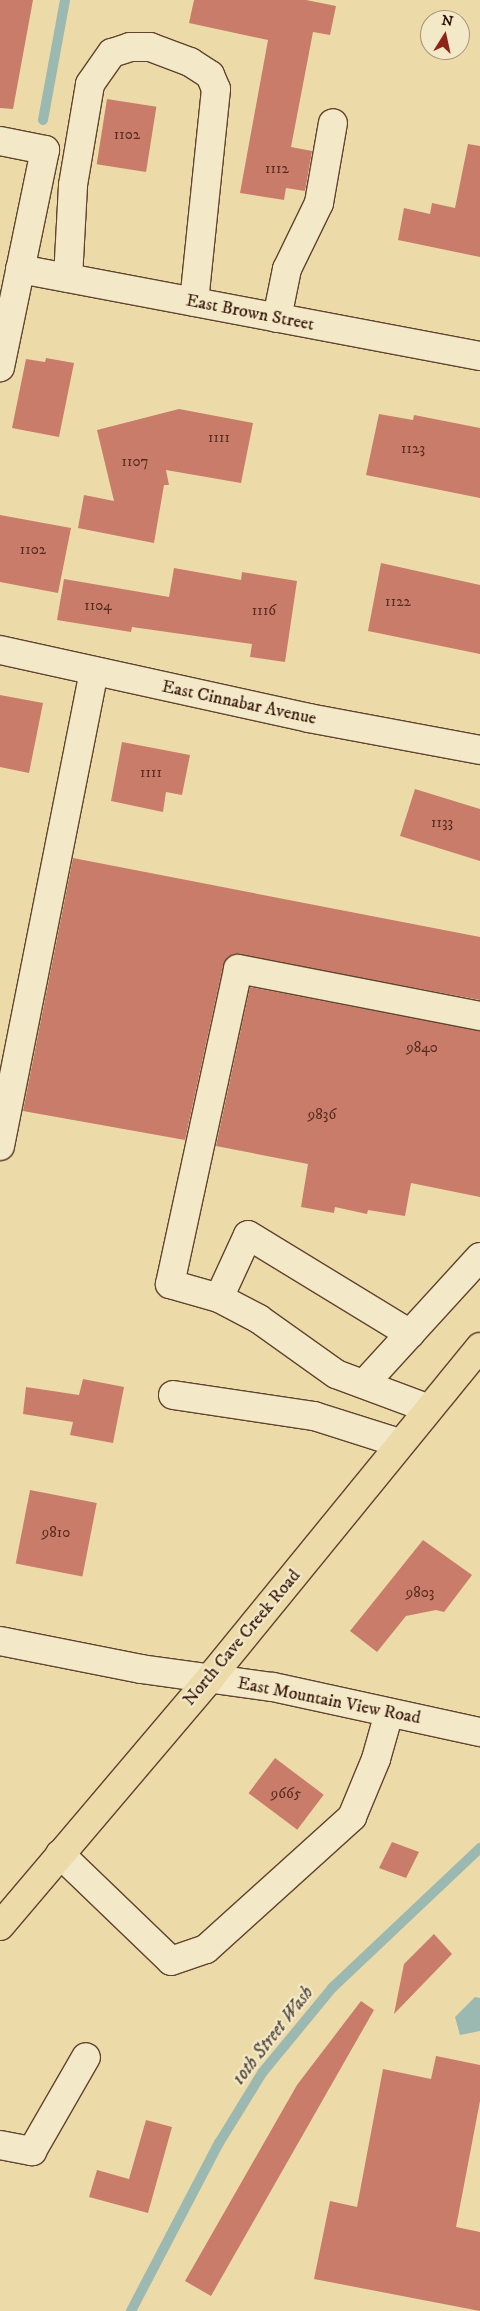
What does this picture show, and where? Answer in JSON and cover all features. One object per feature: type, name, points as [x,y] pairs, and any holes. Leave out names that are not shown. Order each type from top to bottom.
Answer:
[{"type":"main road","name":"North Cave Creek Road","points":[[0,1926],[210,1678],[399,1443],[480,1346]]},
{"type":"street","points":[[68,278],[73,185],[90,84],[112,52],[130,47],[150,47],[190,62],[210,75],[216,89],[194,302]]},
{"type":"street","points":[[276,318],[287,269],[319,203],[333,123]]},
{"type":"street","points":[[0,141],[45,150],[0,367]]},
{"type":"street","name":"East Brown Street","points":[[20,269],[480,356]]},
{"type":"street","name":"East Cinnabar Avenue","points":[[0,650],[480,750]]},
{"type":"street","points":[[0,1146],[94,671]]},
{"type":"street","points":[[428,1408],[336,1374],[259,1319],[218,1298],[170,1284],[238,969],[480,1016]]},
{"type":"street","points":[[218,1298],[248,1235],[410,1334]]},
{"type":"street","points":[[364,1384],[480,1257]]},
{"type":"street","points":[[173,1395],[314,1416],[399,1443]]},
{"type":"street","name":"East Mountain View Road","points":[[0,1641],[141,1669],[273,1687],[480,1732]]},
{"type":"street","points":[[60,1854],[171,1961],[206,1949],[352,1817],[376,1759],[389,1713]]},
{"type":"street","points":[[0,2145],[32,2151],[86,2057]]},
{"type":"water","points":[[475,1997],[480,1998],[480,2031],[460,2035],[455,2017]]},
{"type":"building","points":[[0,0],[33,0],[13,109],[0,108]]},
{"type":"building","points":[[194,0],[306,0],[336,6],[330,35],[313,32],[291,147],[312,151],[305,191],[286,188],[284,200],[240,193],[268,40],[189,23]]},
{"type":"building","points":[[107,99],[156,107],[146,172],[97,164]]},
{"type":"building","points":[[468,144],[480,146],[480,257],[398,240],[404,208],[430,214],[432,203],[455,208]]},
{"type":"building","points":[[46,358],[74,363],[59,437],[12,428],[26,359],[45,362]]},
{"type":"building","points":[[179,409],[253,423],[241,483],[166,470],[169,485],[164,485],[154,543],[78,528],[84,495],[114,501],[97,430]]},
{"type":"building","points":[[379,414],[413,420],[414,415],[480,428],[480,498],[366,475]]},
{"type":"building","points":[[0,515],[71,528],[58,593],[0,582]]},
{"type":"building","points":[[381,563],[480,585],[480,654],[368,631]]},
{"type":"building","points":[[174,568],[241,580],[242,572],[297,581],[285,662],[250,657],[252,644],[132,627],[131,632],[57,620],[64,579],[169,597]]},
{"type":"building","points":[[0,695],[43,703],[29,773],[0,767]]},
{"type":"building","points":[[122,742],[190,755],[182,795],[166,792],[163,812],[111,801]]},
{"type":"building","points":[[415,789],[480,809],[480,861],[400,836]]},
{"type":"building","points":[[73,858],[480,937],[480,1000],[233,954],[223,966],[185,1140],[23,1111]]},
{"type":"building","points":[[250,987],[480,1031],[480,1197],[411,1183],[405,1216],[368,1210],[367,1214],[335,1207],[334,1213],[301,1207],[308,1164],[216,1146]]},
{"type":"building","points":[[83,1379],[124,1387],[113,1443],[70,1435],[73,1422],[23,1414],[26,1387],[79,1395]]},
{"type":"building","points":[[30,1490],[97,1503],[82,1577],[16,1564]]},
{"type":"building","points":[[423,1540],[472,1575],[444,1612],[436,1610],[406,1616],[377,1652],[350,1631]]},
{"type":"building","points":[[275,1758],[324,1795],[297,1830],[249,1793]]},
{"type":"building","points":[[392,1842],[419,1852],[406,1878],[379,1868]]},
{"type":"building","points":[[434,1934],[452,1954],[394,2014],[404,1964]]},
{"type":"building","points":[[361,2001],[374,2010],[211,2296],[185,2281],[297,2085]]},
{"type":"building","points":[[436,2056],[480,2065],[480,2101],[456,2227],[480,2232],[480,2311],[314,2279],[330,2201],[357,2207],[383,2069],[431,2079]]},
{"type":"building","points":[[146,2120],[172,2127],[148,2213],[89,2197],[97,2170],[129,2179]]},
{"type":"waterway","points":[[43,120],[65,0]]},
{"type":"waterway","name":"10th Street Wash","points":[[131,2311],[219,2143],[262,2073],[332,1988],[480,1848]]}]
